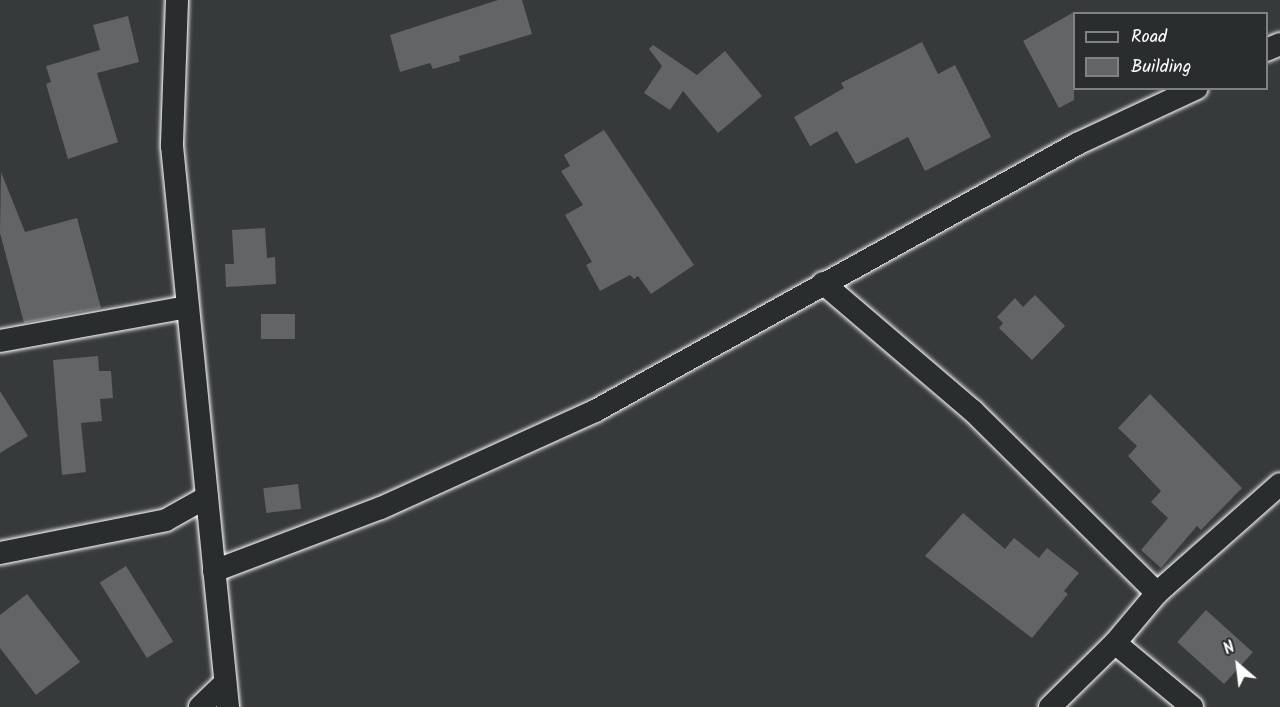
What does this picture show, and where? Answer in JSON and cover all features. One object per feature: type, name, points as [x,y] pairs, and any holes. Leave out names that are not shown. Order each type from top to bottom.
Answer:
[{"type":"street","points":[[177,0],[172,146],[228,707]]},
{"type":"street","points":[[214,571],[381,508],[595,411],[1077,144],[1193,90]]},
{"type":"street","points":[[823,283],[973,411],[1157,593]]},
{"type":"street","points":[[0,341],[187,308]]},
{"type":"street","points":[[1050,707],[1115,643],[1157,593],[1278,490]]},
{"type":"street","points":[[0,553],[166,520],[207,497]]},
{"type":"street","points":[[1115,643],[1192,707]]},
{"type":"street","points":[[200,707],[225,683]]},
{"type":"building","points":[[498,0],[522,0],[532,34],[459,56],[460,61],[433,69],[430,63],[400,72],[390,35]]},
{"type":"building","points":[[1073,13],[1074,100],[1059,108],[1023,41]]},
{"type":"building","points":[[128,16],[139,62],[97,73],[118,142],[68,159],[46,84],[51,82],[46,66],[100,50],[93,25]]},
{"type":"building","points":[[922,42],[938,74],[955,65],[991,137],[925,171],[908,137],[856,164],[837,131],[810,146],[794,117],[844,88],[841,83]]},
{"type":"building","points":[[653,45],[697,75],[725,51],[762,96],[718,133],[683,91],[670,110],[644,93],[662,66],[649,49]]},
{"type":"building","points":[[604,130],[694,265],[651,294],[638,276],[634,279],[630,275],[600,291],[586,265],[592,262],[565,215],[583,205],[561,171],[570,166],[564,155]]},
{"type":"building","points":[[1,172],[25,232],[77,218],[101,308],[24,323],[0,233]]},
{"type":"building","points":[[265,228],[267,258],[275,257],[276,284],[226,287],[225,264],[234,264],[232,230]]},
{"type":"building","points":[[1035,295],[1065,326],[1032,360],[999,328],[1003,323],[997,317],[1015,298],[1023,307]]},
{"type":"building","points":[[261,314],[295,314],[295,339],[261,339]]},
{"type":"building","points":[[98,356],[99,371],[111,371],[113,398],[100,399],[102,421],[81,423],[86,472],[62,475],[53,360]]},
{"type":"building","points":[[0,391],[28,436],[0,453]]},
{"type":"building","points":[[1150,394],[1242,488],[1201,530],[1197,526],[1161,568],[1141,550],[1168,518],[1151,502],[1161,491],[1128,456],[1137,446],[1118,428]]},
{"type":"building","points":[[298,484],[301,509],[266,513],[263,488]]},
{"type":"building","points":[[963,513],[1005,549],[1014,538],[1039,558],[1047,548],[1079,573],[1064,591],[1068,594],[1032,638],[925,556]]},
{"type":"building","points":[[126,566],[173,641],[147,658],[100,582]]},
{"type":"building","points":[[27,594],[80,662],[36,695],[0,648],[0,615]]},
{"type":"building","points":[[1206,610],[1253,652],[1224,684],[1177,642]]}]
